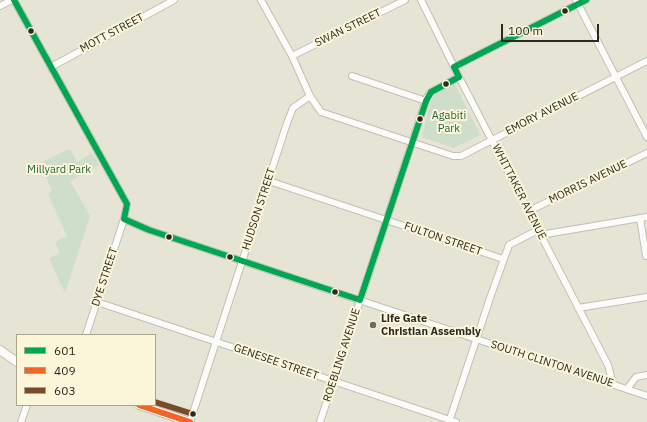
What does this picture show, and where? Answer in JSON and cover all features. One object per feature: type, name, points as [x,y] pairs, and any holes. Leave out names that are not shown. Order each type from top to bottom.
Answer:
[{"type":"main road","points":[[0,350],[16,361]]},
{"type":"main road","points":[[142,406],[190,422]]},
{"type":"street","points":[[0,6],[13,0],[127,204],[124,219]]},
{"type":"street","name":"MOTT STREET","points":[[51,67],[174,0]]},
{"type":"street","points":[[261,0],[292,56],[310,96]]},
{"type":"street","name":"SWAN STREET","points":[[292,56],[405,0]]},
{"type":"street","name":"WHITTAKER AVENUE","points":[[421,0],[459,77],[608,365],[613,384]]},
{"type":"street","points":[[454,67],[577,2],[586,0]]},
{"type":"street","points":[[577,2],[647,137]]},
{"type":"street","name":"EMORY AVENUE","points":[[310,96],[321,112],[457,157],[647,61]]},
{"type":"street","points":[[352,76],[426,101]]},
{"type":"street","name":"ROEBLING AVENUE","points":[[320,422],[426,101],[430,92],[459,77]]},
{"type":"street","name":"HUDSON STREET","points":[[190,422],[293,108],[310,96]]},
{"type":"street","name":"MORRIS AVENUE","points":[[529,212],[647,153]]},
{"type":"street","name":"FULTON STREET","points":[[269,180],[503,259]]},
{"type":"street","points":[[452,421],[477,339],[509,245],[539,232],[644,218],[646,256]]},
{"type":"street","name":"SOUTH CLINTON AVENUE","points":[[124,219],[149,230],[647,396]]},
{"type":"street","name":"DYE STREET","points":[[86,334],[124,219]]},
{"type":"street","points":[[578,308],[647,297]]},
{"type":"street","name":"GENESEE STREET","points":[[97,302],[452,421]]},
{"type":"street","points":[[627,389],[636,377],[647,375]]},
{"type":"street","points":[[22,422],[27,406]]},
{"type":"green space","name":"Agabiti Park","points":[[455,84],[480,135],[454,148],[422,137],[429,106],[434,95]]},
{"type":"green space","name":"Millyard Park","points":[[70,149],[77,162],[92,153],[99,165],[70,181],[90,216],[65,293],[49,258],[60,253],[55,242],[67,236],[48,194],[52,190],[39,163]]},
{"type":"transit line","name":"601","points":[[14,0],[127,204],[124,219],[149,230],[360,300],[426,101],[431,92],[459,77],[454,67],[586,0]]},
{"type":"transit line","name":"603","points":[[156,402],[193,414]]},
{"type":"transit line","name":"409","points":[[142,406],[190,422]]},
{"type":"place","name":"Life Gate Christian Assembly","points":[[373,325]]}]
